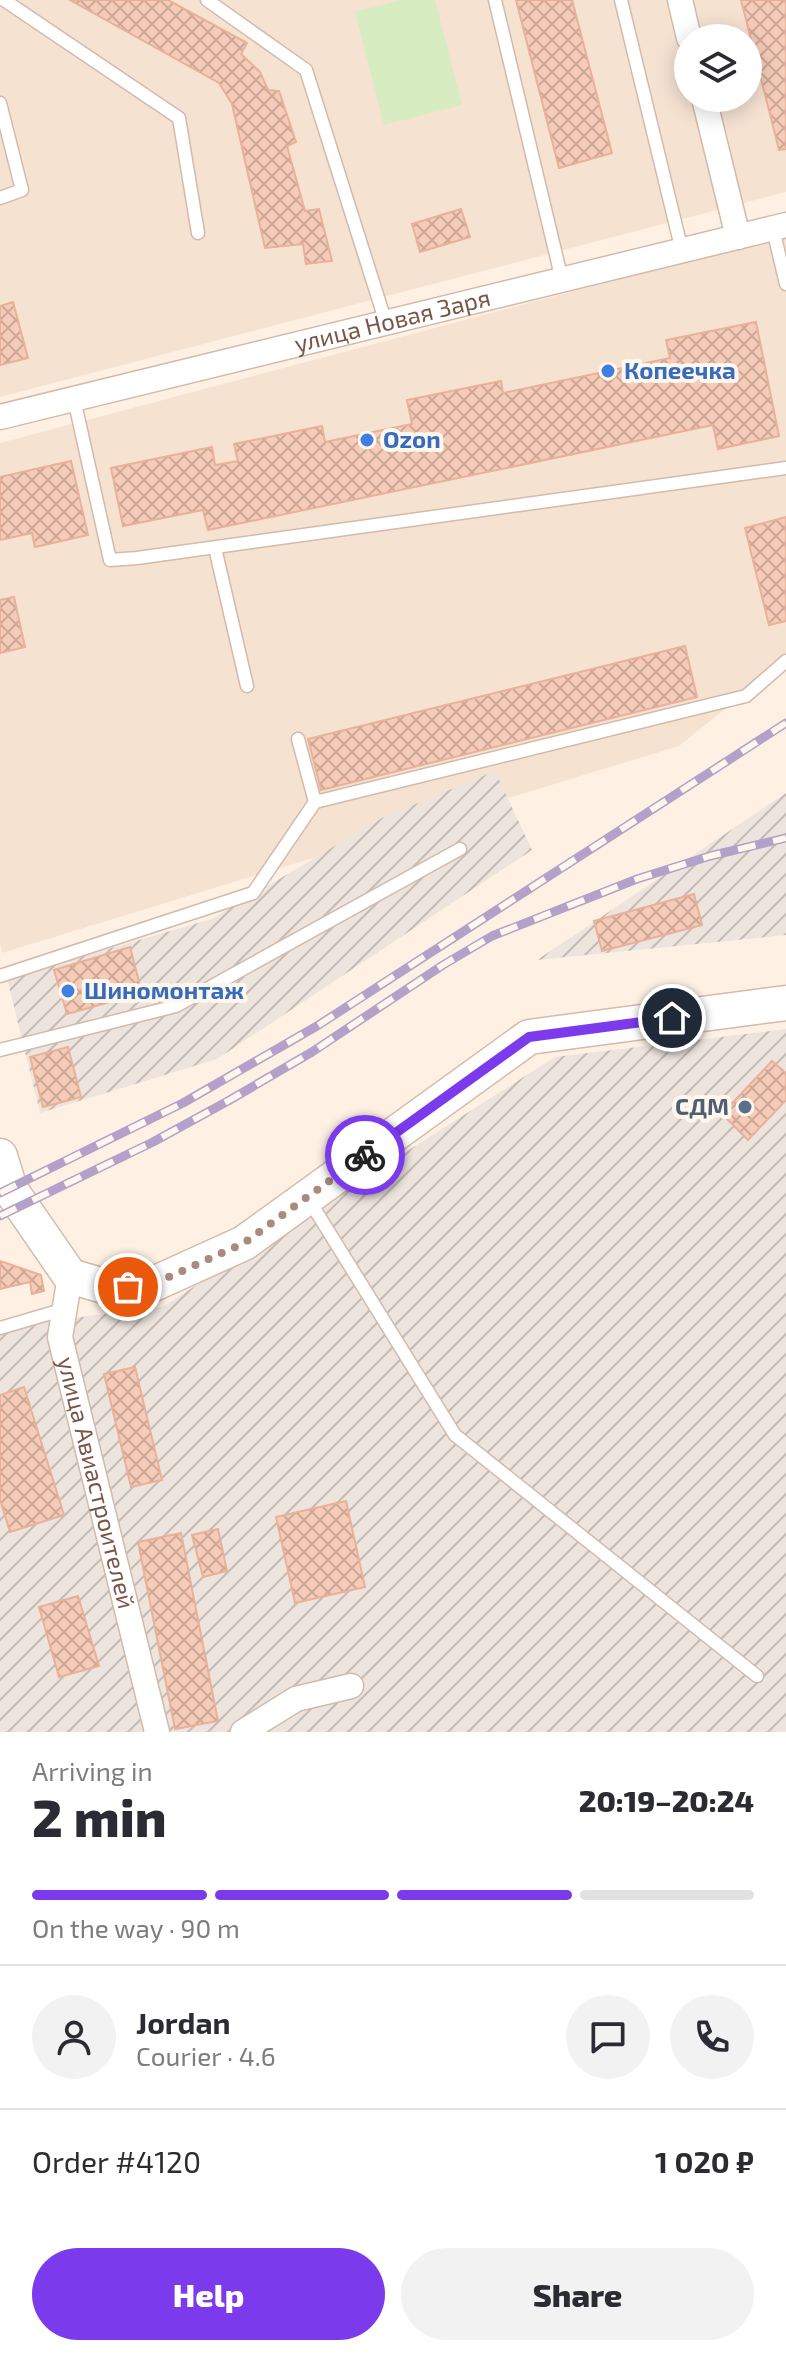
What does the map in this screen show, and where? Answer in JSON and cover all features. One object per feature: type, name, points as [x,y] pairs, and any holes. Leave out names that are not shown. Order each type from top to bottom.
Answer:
[{"type":"street","points":[[680,0],[686,24]]},
{"type":"street","points":[[707,112],[738,237]]},
{"type":"street","name":"улица Новая Заря","points":[[0,417],[780,227]]},
{"type":"street","points":[[0,1156],[10,1189],[70,1276],[107,1287],[149,1286],[244,1243],[529,1037],[786,1003]]},
{"type":"street","name":"улица Авиастроителей","points":[[70,1276],[60,1337],[157,1732]]},
{"type":"street","points":[[243,1732],[296,1699],[351,1686]]},
{"type":"lane","points":[[4,0],[179,118],[198,233]]},
{"type":"lane","points":[[207,0],[306,70],[386,323]]},
{"type":"lane","points":[[495,0],[562,280]]},
{"type":"lane","points":[[621,0],[682,251]]},
{"type":"lane","points":[[0,103],[22,190],[0,198]]},
{"type":"lane","points":[[780,227],[786,284]]},
{"type":"lane","points":[[74,399],[110,560],[786,468]]},
{"type":"lane","points":[[215,548],[247,686]]},
{"type":"lane","points":[[0,976],[253,893],[315,802],[746,696],[786,661]]},
{"type":"lane","points":[[298,739],[315,802]]},
{"type":"lane","points":[[0,1050],[176,1006],[460,849]]},
{"type":"lane","points":[[307,1198],[455,1435],[757,1676]]},
{"type":"lane","points":[[0,1328],[65,1309]]},
{"type":"shaded area","points":[[0,0],[786,0],[786,192],[0,397]]},
{"type":"shaded area","points":[[786,235],[786,660],[679,746],[2,953],[0,443]]},
{"type":"shaded area","points":[[495,771],[532,850],[217,1059],[40,1113],[7,978],[212,919],[382,818]]},
{"type":"shaded area","points":[[786,793],[786,935],[537,960]]},
{"type":"shaded area","points":[[786,1029],[786,1732],[0,1732],[0,1327],[162,1307],[555,1057]]},
{"type":"green space","points":[[401,0],[435,0],[462,105],[384,125],[355,12]]},
{"type":"building","points":[[70,0],[168,0],[247,43],[241,54],[260,72],[268,90],[279,91],[296,142],[287,146],[305,211],[319,209],[332,261],[306,264],[303,244],[265,248],[232,104],[219,83]]},
{"type":"building","points":[[516,0],[572,0],[612,153],[559,168]]},
{"type":"building","points":[[741,0],[786,0],[786,149],[779,150],[762,83],[762,24],[747,24]]},
{"type":"building","points":[[461,209],[470,237],[420,252],[412,224]]},
{"type":"building","points":[[13,302],[28,358],[0,365],[0,306]]},
{"type":"building","points":[[756,322],[779,436],[718,449],[713,425],[208,530],[203,510],[123,526],[111,468],[212,447],[215,465],[238,461],[234,444],[322,426],[325,442],[412,424],[407,400],[501,381],[503,393],[670,358],[666,340]]},
{"type":"building","points":[[71,461],[88,535],[35,547],[32,533],[0,540],[0,477]]},
{"type":"building","points":[[786,517],[786,621],[769,625],[745,528]]},
{"type":"building","points":[[14,597],[25,647],[0,653],[0,600]]},
{"type":"building","points":[[685,646],[697,697],[321,790],[308,739]]},
{"type":"building","points":[[694,894],[702,925],[602,951],[594,921]]},
{"type":"building","points":[[130,947],[142,993],[67,1014],[54,970]]},
{"type":"building","points":[[68,1047],[81,1097],[43,1107],[30,1057]]},
{"type":"building","points":[[772,1061],[786,1073],[786,1100],[748,1140],[722,1114]]},
{"type":"building","points":[[0,1261],[41,1275],[44,1291],[32,1294],[30,1282],[0,1289]]},
{"type":"building","points":[[135,1367],[162,1480],[131,1487],[104,1374]]},
{"type":"building","points":[[24,1387],[64,1515],[10,1532],[0,1500],[0,1395]]},
{"type":"building","points":[[346,1501],[365,1587],[295,1603],[276,1517]]},
{"type":"building","points":[[218,1529],[227,1571],[203,1577],[192,1535]]},
{"type":"building","points":[[181,1533],[218,1721],[175,1729],[138,1542]]},
{"type":"building","points":[[78,1596],[99,1666],[59,1677],[39,1607]]},
{"type":"railway","points":[[0,1193],[183,1103],[317,1026],[786,723]]},
{"type":"railway","points":[[0,1216],[153,1142],[228,1101],[312,1052],[492,936],[637,879],[710,856],[786,838]]},
{"type":"way so far","points":[[128,1287],[149,1286],[244,1243],[365,1155]]},
{"type":"place","name":"Копеечка","points":[[608,371]]},
{"type":"place","name":"Ozon","points":[[367,440]]},
{"type":"place","name":"Шиномонтаж","points":[[68,991]]},
{"type":"place","name":"СДМ","points":[[745,1107]]},
{"type":"route","points":[[365,1155],[529,1037],[672,1018]]}]
